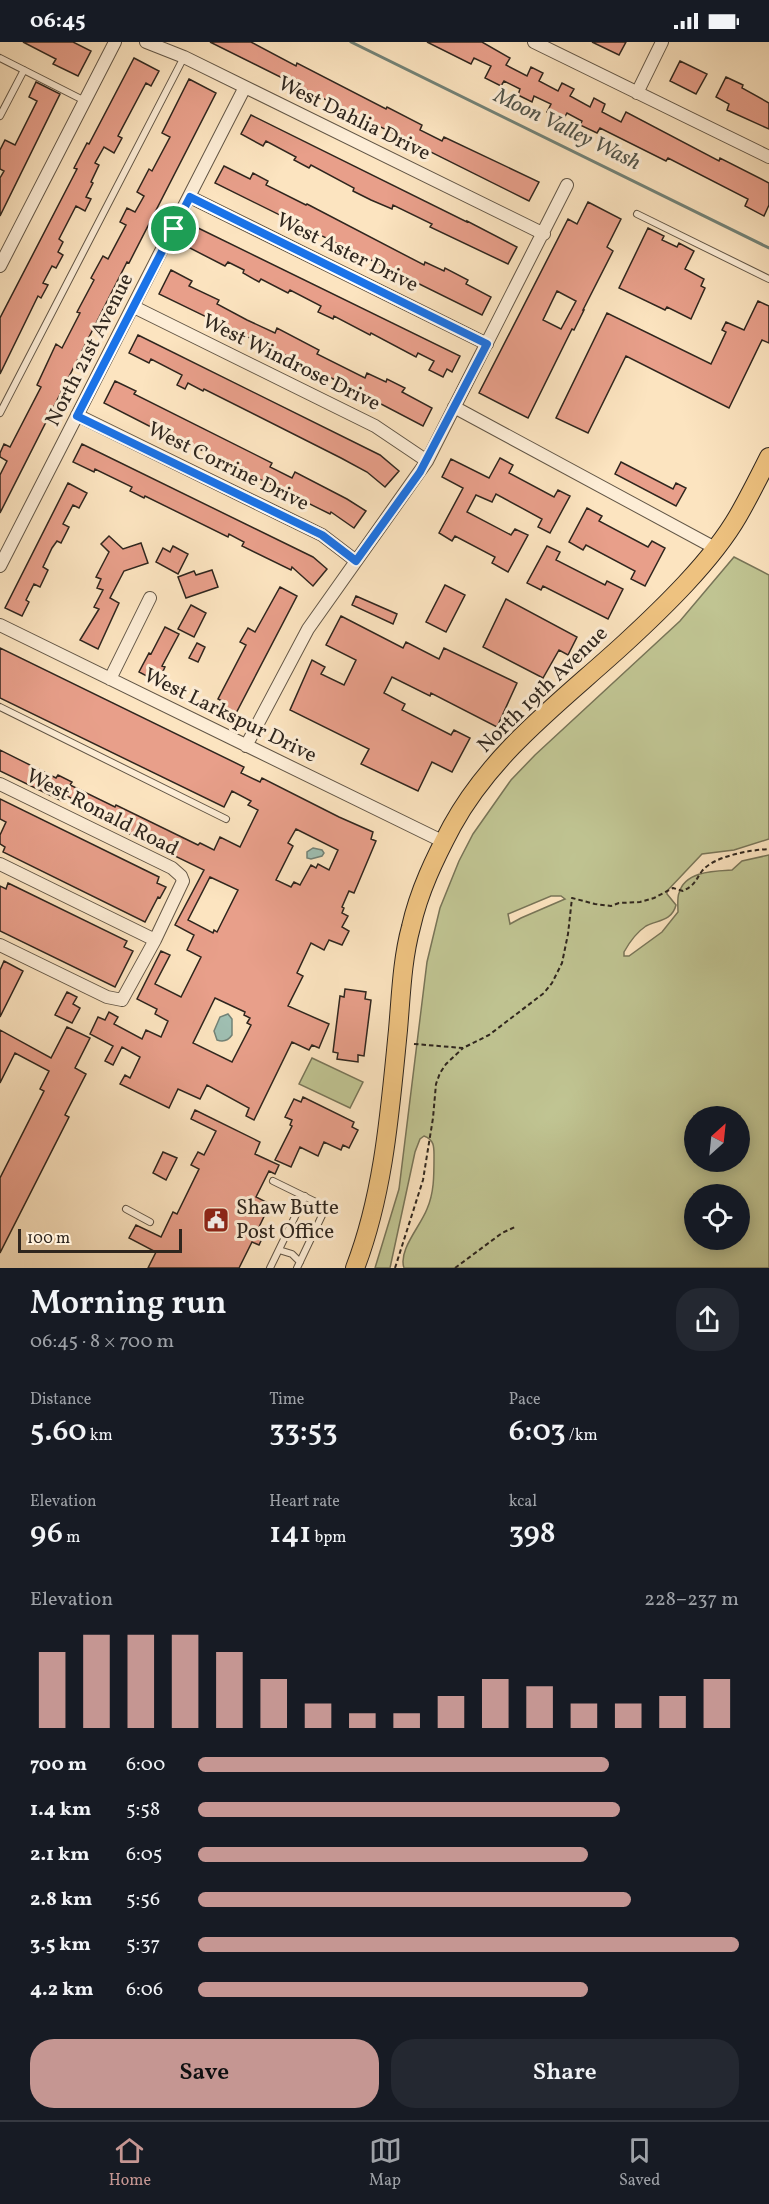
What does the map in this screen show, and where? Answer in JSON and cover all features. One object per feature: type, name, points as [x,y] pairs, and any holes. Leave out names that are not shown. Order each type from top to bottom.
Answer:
[{"type":"main road","name":"North 19th Avenue","points":[[355,1268],[377,1194],[404,960],[411,926],[421,892],[444,842],[470,797],[505,754],[538,720],[626,642],[678,592],[737,518],[769,457]]},
{"type":"street","points":[[0,266],[115,42]]},
{"type":"street","name":"West Dahlia Drive","points":[[146,42],[184,57],[544,234]]},
{"type":"street","points":[[534,42],[769,157]]},
{"type":"street","points":[[637,93],[662,42]]},
{"type":"street","name":"North 21st Avenue","points":[[0,566],[245,87]]},
{"type":"street","points":[[246,746],[303,638],[427,461],[567,185]]},
{"type":"street","name":"West Aster Drive","points":[[190,197],[487,344]]},
{"type":"street","name":"West Windrose Drive","points":[[134,307],[375,426],[427,461]]},
{"type":"street","points":[[454,407],[715,548]]},
{"type":"street","name":"West Corrine Drive","points":[[77,416],[322,535],[356,561]]},
{"type":"street","points":[[110,679],[150,598]]},
{"type":"street","name":"West Larkspur Drive","points":[[0,625],[444,842]]},
{"type":"street","name":"West Ronald Road","points":[[0,784],[172,868],[181,876],[183,881],[155,940]]},
{"type":"street","points":[[0,864],[155,940],[122,1000],[107,997],[0,945]]},
{"type":"lane","points":[[0,413],[184,57]]},
{"type":"lane","points":[[0,58],[85,101]]},
{"type":"lane","points":[[0,116],[24,70]]},
{"type":"lane","points":[[637,214],[769,279]]},
{"type":"lane","points":[[0,707],[226,819]]},
{"type":"lane","points":[[273,1180],[326,1207],[298,1265]]},
{"type":"lane","points":[[270,1268],[305,1196]]},
{"type":"lane","points":[[126,1209],[150,1222]]},
{"type":"lane","points":[[279,1250],[292,1254],[298,1265]]},
{"type":"path","points":[[395,1268],[423,1180],[436,1084],[440,1073],[463,1048],[489,1035],[528,1007],[552,984],[562,963],[572,898],[611,906],[619,903],[640,902],[673,888],[683,891],[693,885],[704,869],[718,859],[769,849]]},
{"type":"path","points":[[414,1044],[463,1048]]},
{"type":"path","points":[[455,1268],[502,1233],[515,1227]]},
{"type":"green space","points":[[734,557],[769,575],[769,839],[734,850],[702,854],[667,891],[676,905],[671,914],[646,926],[636,934],[624,952],[624,956],[629,956],[662,932],[678,912],[678,895],[687,880],[701,874],[732,870],[742,861],[769,855],[769,1268],[404,1268],[404,1254],[424,1216],[432,1191],[434,1148],[432,1142],[424,1136],[420,1139],[415,1152],[390,1268],[375,1268],[399,1189],[427,962],[440,908],[473,834],[511,780],[680,621]],"holes":[[[551,896],[561,896],[565,899],[510,924],[508,914]]]},
{"type":"green space","points":[[312,1058],[363,1082],[350,1108],[299,1084]]},
{"type":"shaded area","points":[[313,848],[322,850],[324,853],[322,856],[307,858],[307,852]]},
{"type":"shaded area","points":[[228,1014],[232,1019],[232,1035],[229,1039],[217,1040],[214,1031],[220,1017]]},
{"type":"building","points":[[23,42],[73,42],[91,51],[78,76],[53,64],[56,59]]},
{"type":"building","points":[[210,42],[251,42],[296,66],[297,63],[422,125],[420,130],[442,141],[444,137],[539,182],[529,201]]},
{"type":"building","points":[[427,42],[482,42],[510,58],[506,65],[527,76],[531,67],[543,73],[539,81],[558,91],[562,83],[574,89],[570,96],[590,107],[594,98],[605,104],[602,112],[621,122],[626,112],[719,161],[720,158],[769,183],[769,205],[764,216],[745,206],[748,199],[668,158],[666,161],[600,128],[597,133],[580,125],[582,121],[567,113],[563,120],[547,112],[551,104],[534,96],[532,102],[518,95],[520,89],[504,81],[501,86],[485,78],[491,66],[474,58],[471,64]]},
{"type":"building","points":[[592,42],[626,42],[619,55]]},
{"type":"building","points":[[134,58],[159,71],[151,86],[146,83],[118,136],[122,138],[114,153],[104,147],[95,163],[99,165],[86,197],[91,199],[85,211],[76,206],[59,239],[63,242],[58,252],[63,255],[56,268],[52,266],[43,283],[48,285],[41,298],[38,296],[0,374],[0,318],[77,169],[74,168]]},
{"type":"building","points":[[680,61],[707,74],[696,94],[670,81]]},
{"type":"building","points":[[726,77],[743,85],[742,88],[769,103],[769,129],[727,110],[729,104],[716,97]]},
{"type":"building","points":[[189,79],[216,93],[129,263],[127,262],[0,513],[0,475],[7,461],[0,457],[0,453],[4,444],[10,447],[41,387],[37,385],[56,344],[62,348],[94,280],[91,278],[103,256],[108,259],[126,225],[120,222],[127,208],[135,212],[144,196],[137,192],[149,169],[152,171],[170,137],[162,133]]},
{"type":"building","points":[[36,82],[60,94],[0,216],[0,178],[4,171],[0,169],[0,150],[5,140],[15,145],[37,101],[29,97]]},
{"type":"building","points":[[251,115],[517,247],[508,264],[430,227],[432,224],[393,205],[392,209],[353,191],[354,188],[311,165],[309,168],[294,160],[296,157],[266,141],[263,146],[241,134]]},
{"type":"building","points":[[224,166],[250,179],[253,173],[268,181],[266,185],[424,265],[425,262],[444,271],[445,268],[468,280],[466,284],[491,297],[482,315],[215,183]]},
{"type":"building","points":[[588,202],[621,219],[607,247],[613,251],[528,418],[479,393],[568,219],[577,224]],"holes":[[[557,291],[576,301],[561,329],[543,320]]]},
{"type":"building","points":[[194,226],[460,356],[452,372],[447,369],[443,377],[429,370],[434,361],[418,353],[416,357],[334,316],[333,319],[318,312],[321,306],[290,290],[288,293],[261,279],[259,282],[243,273],[244,270],[228,262],[225,266],[184,245]]},
{"type":"building","points":[[648,228],[664,236],[662,240],[677,247],[679,243],[694,251],[685,269],[704,279],[701,286],[705,288],[691,319],[667,307],[665,310],[619,288]]},
{"type":"building","points":[[171,270],[192,281],[189,286],[219,300],[217,304],[247,320],[275,333],[277,328],[319,350],[317,354],[365,378],[367,373],[405,388],[402,392],[432,408],[423,426],[318,371],[159,294]]},
{"type":"building","points":[[758,301],[769,306],[769,343],[762,340],[729,408],[626,356],[588,433],[556,418],[607,313],[711,364],[726,332],[722,330],[726,322],[744,330]]},
{"type":"building","points":[[138,335],[380,455],[399,471],[385,487],[367,472],[204,389],[203,391],[188,383],[185,389],[177,385],[182,375],[151,359],[149,363],[129,353]]},
{"type":"building","points":[[115,381],[136,391],[134,394],[272,463],[270,467],[292,478],[295,472],[366,511],[354,528],[331,512],[330,514],[104,403]]},
{"type":"building","points":[[82,444],[313,557],[327,569],[313,586],[292,567],[291,570],[242,546],[244,542],[229,534],[228,537],[145,496],[144,498],[130,491],[132,487],[95,469],[94,472],[73,462]]},
{"type":"building","points":[[500,458],[513,465],[509,473],[554,497],[558,490],[570,496],[550,533],[538,527],[542,519],[496,494],[492,502],[476,495],[467,512],[511,535],[515,529],[528,535],[508,572],[492,563],[495,557],[455,536],[452,541],[439,533],[463,488],[442,477],[451,459],[489,478]]},
{"type":"building","points":[[621,462],[673,489],[676,483],[686,488],[676,506],[615,474]]},
{"type":"building","points":[[68,483],[87,493],[79,508],[73,505],[63,524],[69,527],[61,543],[57,541],[52,548],[43,567],[48,570],[40,587],[34,584],[26,600],[29,602],[22,616],[5,608]]},
{"type":"building","points":[[587,508],[602,516],[599,521],[648,547],[652,541],[665,548],[645,586],[631,579],[635,571],[586,545],[583,550],[569,542]]},
{"type":"building","points":[[109,536],[123,549],[141,543],[148,563],[124,571],[110,598],[119,603],[98,649],[80,640],[99,609],[94,607],[103,590],[97,588],[101,579],[96,577],[109,552],[101,544]]},
{"type":"building","points":[[173,546],[188,554],[178,574],[156,562],[163,548],[170,552]]},
{"type":"building","points":[[547,546],[560,552],[556,560],[605,585],[607,581],[623,589],[608,619],[543,586],[541,590],[527,583]]},
{"type":"building","points":[[212,570],[218,587],[186,598],[178,577],[194,571],[196,575]]},
{"type":"building","points":[[445,585],[465,595],[446,632],[426,622]]},
{"type":"building","points":[[280,587],[297,596],[233,719],[219,711],[224,702],[218,699],[246,645],[240,642],[248,628],[255,632]]},
{"type":"building","points":[[356,596],[397,614],[393,624],[352,605]]},
{"type":"building","points":[[506,599],[577,637],[568,655],[559,650],[543,678],[483,647]]},
{"type":"building","points":[[191,605],[206,613],[194,637],[178,629]]},
{"type":"building","points":[[341,616],[403,648],[406,642],[439,659],[444,648],[517,683],[497,727],[431,693],[430,696],[392,677],[384,693],[405,704],[402,710],[451,735],[454,730],[470,738],[452,772],[432,762],[418,791],[361,764],[369,749],[290,710],[312,660],[325,667],[321,674],[344,685],[356,660],[326,645]]},
{"type":"building","points":[[165,627],[179,634],[162,666],[165,667],[158,682],[139,672]]},
{"type":"building","points":[[197,643],[205,647],[198,662],[189,658]]},
{"type":"building","points":[[0,648],[244,767],[241,773],[260,782],[262,778],[373,832],[371,839],[376,841],[354,893],[349,891],[342,907],[344,908],[342,913],[348,916],[342,927],[349,931],[342,945],[329,940],[324,950],[311,943],[297,973],[303,976],[288,1006],[329,1024],[319,1048],[312,1045],[309,1050],[292,1042],[254,1120],[246,1116],[249,1108],[207,1085],[200,1099],[178,1089],[169,1108],[120,1084],[125,1075],[130,1078],[140,1057],[122,1047],[113,1065],[105,1061],[113,1046],[90,1034],[98,1017],[105,1020],[109,1012],[118,1017],[114,1024],[142,1039],[146,1030],[161,1037],[168,1021],[155,1014],[157,1009],[137,999],[161,951],[170,955],[155,984],[181,997],[201,957],[187,950],[194,935],[175,925],[204,870],[78,809],[81,803],[65,795],[62,801],[0,771],[0,750],[56,778],[58,775],[72,782],[70,785],[115,807],[116,805],[198,845],[200,843],[214,850],[220,837],[240,847],[258,810],[248,805],[251,801],[232,791],[224,807],[0,698]],"holes":[[[296,829],[338,850],[329,870],[318,864],[316,868],[311,865],[300,885],[294,882],[291,887],[276,880],[293,846],[288,843]],[[210,877],[238,890],[217,932],[214,930],[213,933],[188,920]],[[215,998],[245,1012],[244,1015],[250,1018],[247,1023],[251,1025],[232,1062],[193,1043]]]},
{"type":"building","points":[[0,799],[159,877],[157,883],[166,887],[145,922],[3,852],[5,847],[0,844],[0,835],[6,822],[0,819]]},
{"type":"building","points":[[8,883],[127,941],[124,947],[133,951],[115,987],[0,931],[0,886],[6,889]]},
{"type":"building","points":[[4,961],[23,971],[0,1017],[0,970]]},
{"type":"building","points":[[345,989],[366,992],[365,999],[371,1000],[364,1056],[358,1055],[358,1062],[337,1059],[338,1053],[333,1052],[340,996],[344,997]]},
{"type":"building","points":[[67,992],[77,997],[73,1004],[80,1008],[72,1023],[55,1015]]},
{"type":"building","points":[[67,1027],[90,1038],[75,1068],[86,1074],[65,1115],[69,1117],[0,1253],[0,1178],[44,1091],[40,1089],[49,1071],[15,1053],[0,1083],[0,1030],[51,1058]]},
{"type":"building","points":[[303,1097],[354,1122],[352,1127],[358,1130],[349,1148],[343,1145],[341,1150],[324,1142],[318,1156],[300,1147],[291,1167],[275,1160],[292,1126],[290,1125],[292,1120],[285,1117],[294,1099],[301,1102]]},
{"type":"building","points":[[195,1110],[260,1142],[255,1154],[279,1165],[275,1174],[269,1171],[256,1197],[270,1204],[259,1227],[266,1230],[259,1245],[252,1242],[239,1268],[148,1268],[156,1252],[129,1238],[136,1225],[161,1237],[173,1212],[177,1214],[199,1169],[191,1165],[198,1152],[204,1155],[216,1131],[191,1119]]},
{"type":"building","points":[[163,1152],[177,1158],[166,1180],[153,1173]]},
{"type":"waterway","name":"Moon Valley Wash","points":[[351,42],[769,248]]},
{"type":"place","name":"Shaw Butte Post Office","points":[[216,1220]]},
{"type":"route","points":[[190,197],[487,344],[420,472],[356,561],[322,535],[77,416],[174,229],[190,197]]}]
